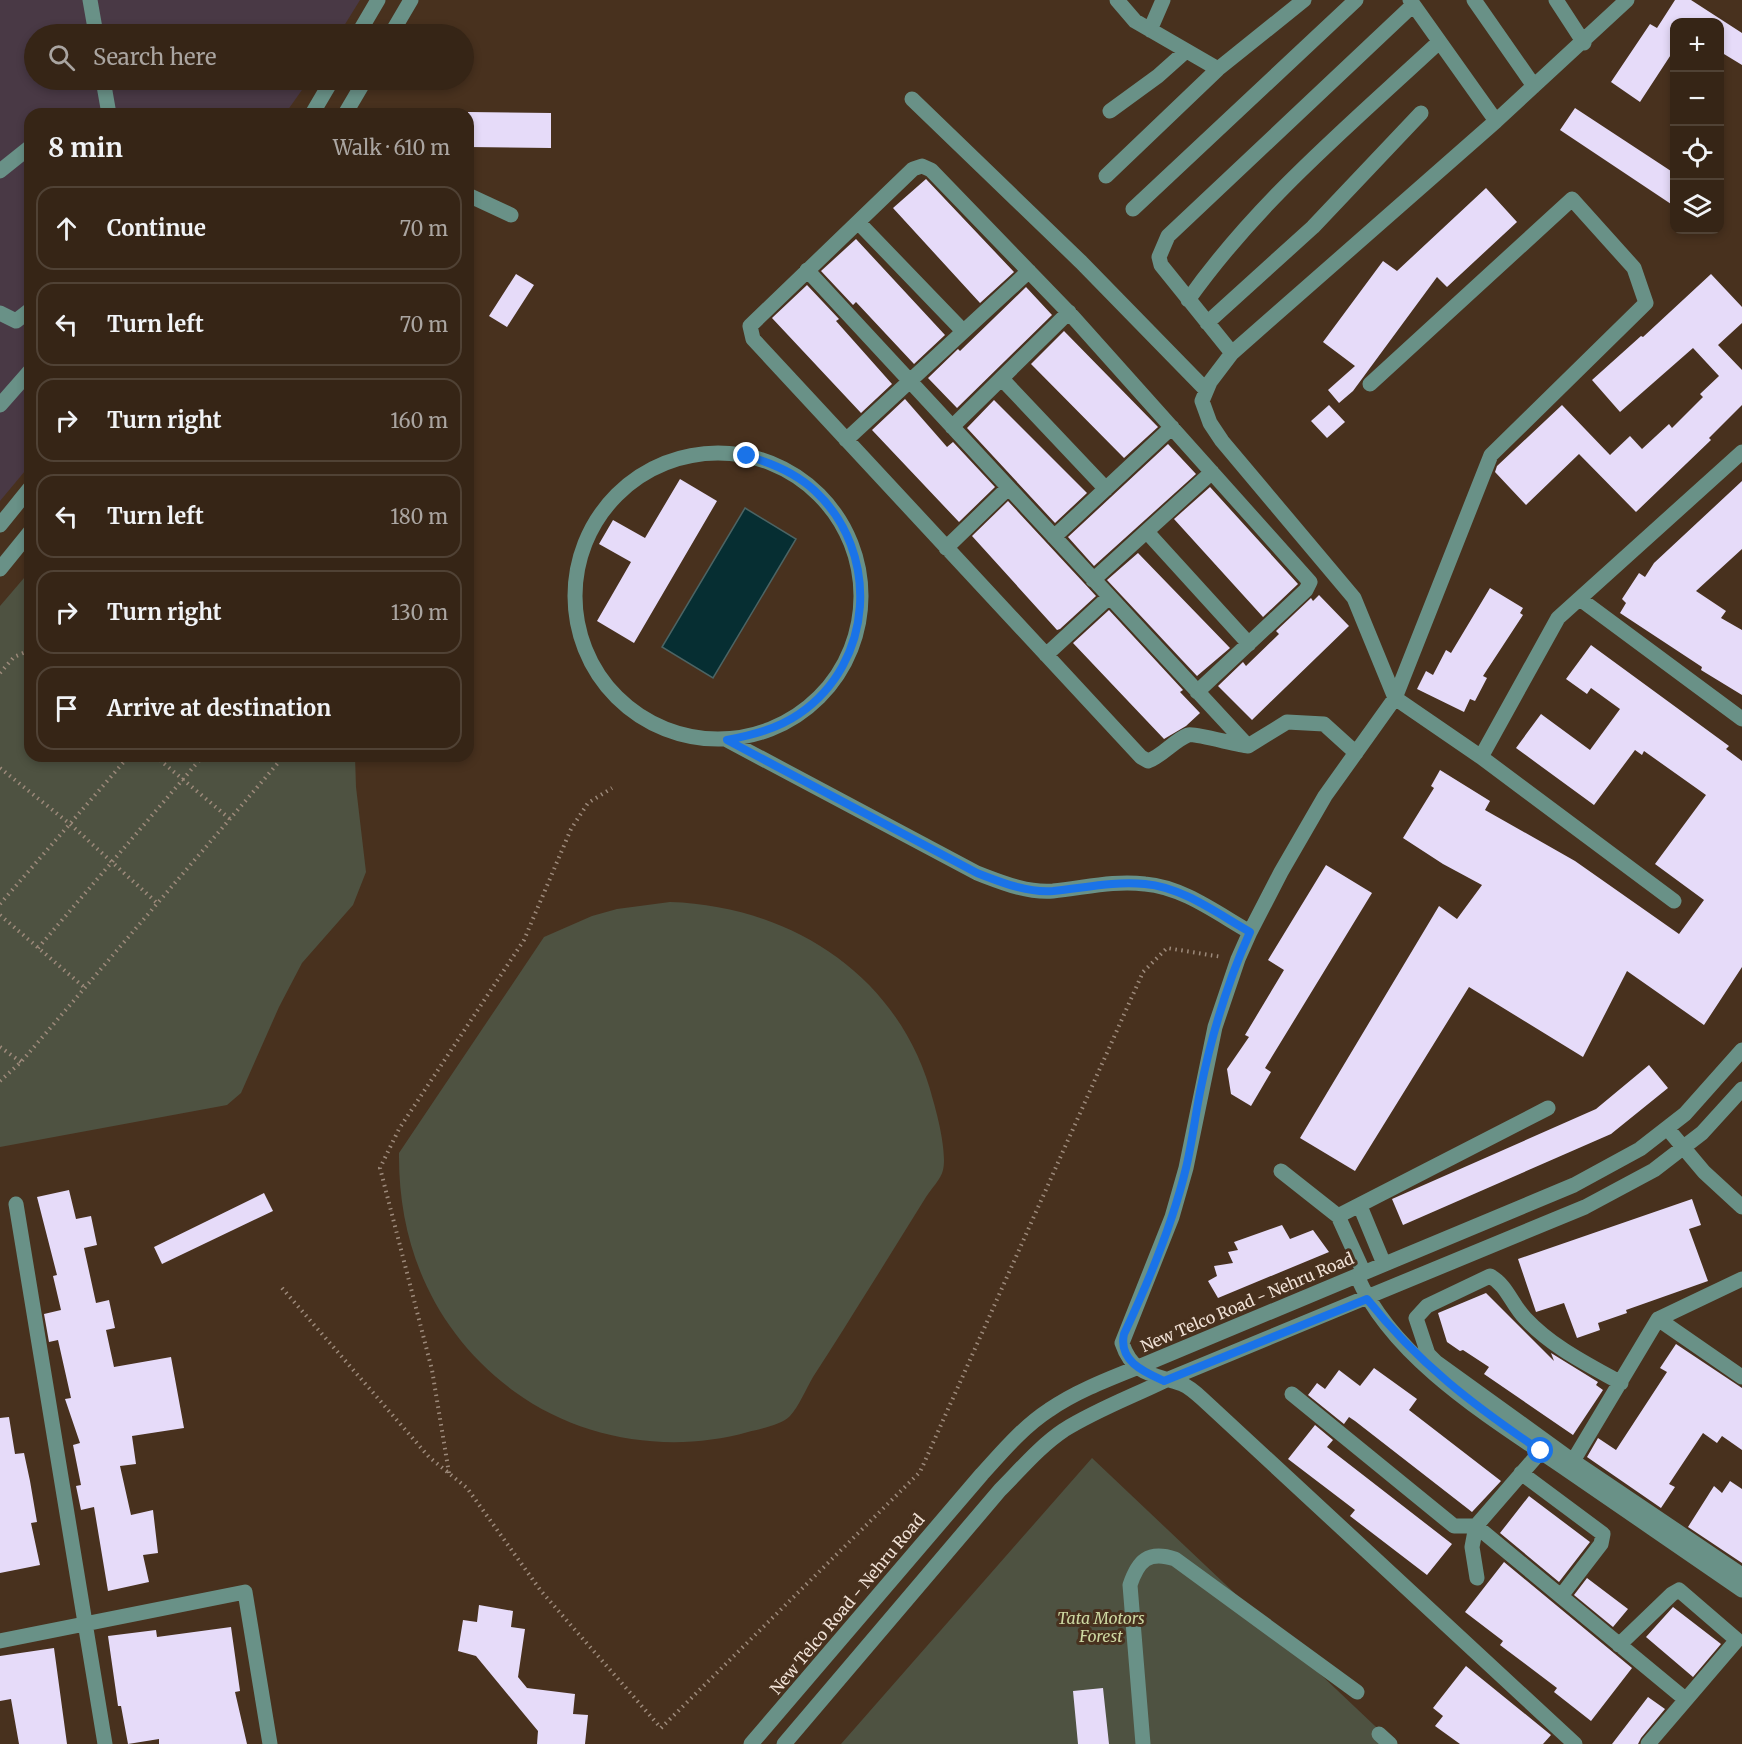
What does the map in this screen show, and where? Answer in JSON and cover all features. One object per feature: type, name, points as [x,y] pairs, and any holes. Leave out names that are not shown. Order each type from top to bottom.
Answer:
[{"type":"street","points":[[90,0],[94,24]]},
{"type":"street","points":[[364,24],[378,0]]},
{"type":"street","points":[[397,24],[411,0]]},
{"type":"street","points":[[1117,0],[1135,21],[1218,69]]},
{"type":"street","points":[[1150,30],[1163,0]]},
{"type":"street","points":[[1133,209],[1356,0]]},
{"type":"street","points":[[1474,0],[1534,86]]},
{"type":"street","points":[[1556,0],[1584,43]]},
{"type":"street","points":[[1628,0],[1584,43],[1232,353],[1206,390],[1202,402],[1210,423],[1354,598],[1395,698],[1480,757],[1674,901]]},
{"type":"street","points":[[1106,176],[1218,69],[1296,2]]},
{"type":"street","points":[[1232,353],[1161,265],[1159,257],[1168,236],[1411,3],[1496,121]]},
{"type":"street","points":[[1188,300],[1220,255],[1281,189],[1439,42]]},
{"type":"street","points":[[1110,111],[1158,76],[1186,51]]},
{"type":"street","points":[[104,90],[106,108]]},
{"type":"street","points":[[316,108],[326,90]]},
{"type":"street","points":[[349,108],[359,90]]},
{"type":"street","points":[[912,99],[1081,262],[1206,390]]},
{"type":"street","points":[[1208,323],[1313,227],[1421,113]]},
{"type":"street","points":[[0,171],[24,152]]},
{"type":"street","points":[[1197,692],[1306,590],[1310,582],[1069,312],[931,170],[922,166],[913,169],[750,326],[753,339],[1142,757],[1148,760],[1158,757],[1188,735],[1200,734],[1218,742],[1248,747],[1287,722],[1324,724],[1356,753]]},
{"type":"street","points":[[474,198],[511,215]]},
{"type":"street","points":[[1370,384],[1572,198],[1634,268],[1646,303],[1491,456],[1395,698],[1325,796],[1281,872],[1250,932],[1238,959],[1215,1026],[1186,1168],[1172,1217],[1155,1266],[1122,1343],[1136,1368],[1164,1381],[1183,1385],[1200,1397],[1575,1744]]},
{"type":"street","points":[[858,222],[963,331]]},
{"type":"street","points":[[807,270],[1248,747]]},
{"type":"street","points":[[846,440],[1029,271]]},
{"type":"street","points":[[952,427],[1069,312]]},
{"type":"street","points":[[0,313],[16,321],[24,315]]},
{"type":"street","points":[[0,405],[24,378]]},
{"type":"street","points":[[1002,379],[1106,489]]},
{"type":"street","points":[[1054,537],[1172,427]]},
{"type":"street","points":[[1480,757],[1558,618],[1742,452]]},
{"type":"street","points":[[727,740],[777,727],[799,714],[819,698],[836,679],[851,648],[861,607],[861,581],[856,556],[846,532],[815,491],[772,463],[747,456],[721,453],[695,454],[670,460],[626,485],[592,524],[578,564],[574,598],[577,624],[584,648],[596,672],[611,692],[638,714],[676,733],[727,740],[977,873],[1006,885],[1052,891],[1088,885],[1148,884],[1177,892],[1250,932]]},
{"type":"street","points":[[1093,580],[1212,472]]},
{"type":"street","points":[[946,548],[1008,488]]},
{"type":"street","points":[[0,525],[24,495]]},
{"type":"street","points":[[1147,532],[1249,644]]},
{"type":"street","points":[[0,568],[24,539]]},
{"type":"street","points":[[1046,654],[1109,597]]},
{"type":"street","points":[[1580,599],[1742,719]]},
{"type":"street","name":"New Telco Road - Nehru Road","points":[[751,1744],[982,1474],[1021,1432],[1048,1410],[1088,1388],[1574,1185],[1640,1149],[1684,1114],[1742,1050]]},
{"type":"street","points":[[784,1744],[993,1499],[1038,1451],[1063,1431],[1099,1411],[1164,1381],[1585,1207],[1654,1170],[1702,1133],[1742,1089]]},
{"type":"street","points":[[1338,1216],[1548,1108]]},
{"type":"street","points":[[1666,1128],[1742,1207]]},
{"type":"street","points":[[1281,1171],[1338,1216],[1367,1299],[1396,1335],[1437,1376],[1742,1590]]},
{"type":"street","points":[[16,1204],[105,1744]]},
{"type":"street","points":[[1360,1206],[1384,1264]]},
{"type":"street","points":[[1621,1383],[1554,1345],[1523,1317],[1499,1281],[1490,1276],[1428,1306],[1416,1318],[1428,1354],[1436,1362],[1573,1461],[1742,1575]]},
{"type":"street","points":[[1573,1461],[1658,1319],[1742,1279]]},
{"type":"street","points":[[1658,1319],[1742,1377]]},
{"type":"street","points":[[1292,1394],[1454,1526],[1476,1526],[1685,1700]]},
{"type":"street","points":[[1477,1578],[1472,1547],[1476,1526],[1541,1451]]},
{"type":"street","points":[[1521,1473],[1603,1534],[1601,1544],[1561,1596]]},
{"type":"street","points":[[1143,1744],[1130,1585],[1137,1566],[1147,1558],[1164,1556],[1174,1559],[1357,1692]]},
{"type":"street","points":[[1619,1645],[1679,1590],[1737,1640],[1648,1744]]},
{"type":"street","points":[[0,1641],[245,1592],[270,1744]]},
{"type":"path","points":[[0,674],[14,657],[24,653]]},
{"type":"path","points":[[0,904],[124,762]]},
{"type":"path","points":[[162,762],[230,819]]},
{"type":"path","points":[[38,948],[198,762]]},
{"type":"path","points":[[0,1081],[21,1062],[279,762]]},
{"type":"path","points":[[0,768],[70,824],[158,903]]},
{"type":"path","points":[[449,1474],[432,1370],[380,1168],[399,1129],[524,940],[571,828],[588,804],[612,788]]},
{"type":"path","points":[[0,915],[85,988]]},
{"type":"path","points":[[282,1288],[429,1457],[467,1488],[541,1590],[661,1728],[920,1472],[1143,972],[1167,948],[1238,959]]},
{"type":"path","points":[[0,1047],[21,1062]]},
{"type":"shaded area","points":[[0,0],[360,0],[345,24],[24,24],[24,90],[302,90],[289,108],[24,108],[24,472],[0,501]]},
{"type":"green space","points":[[24,578],[24,762],[355,762],[366,872],[353,905],[302,963],[279,1007],[241,1093],[227,1105],[0,1147],[0,606]]},
{"type":"green space","points":[[670,902],[715,907],[758,917],[799,934],[836,956],[868,984],[896,1018],[918,1056],[935,1107],[944,1154],[940,1177],[790,1416],[758,1430],[718,1439],[688,1442],[657,1442],[627,1438],[597,1432],[568,1422],[515,1392],[487,1369],[463,1344],[443,1316],[427,1287],[414,1256],[400,1188],[399,1153],[544,937],[592,916],[617,909]]},
{"type":"green space","name":"Tata Motors Forest","points":[[1092,1458],[1394,1744],[841,1744]]},
{"type":"water","points":[[745,508],[796,539],[713,678],[662,647]]},
{"type":"building","points":[[1675,0],[1691,0],[1719,18],[1670,18],[1670,56],[1640,102],[1611,82],[1650,24],[1657,28]]},
{"type":"building","points":[[1724,21],[1742,33],[1742,65],[1724,54]]},
{"type":"building","points":[[1575,108],[1670,170],[1670,203],[1560,130]]},
{"type":"building","points":[[474,112],[551,113],[551,148],[474,147]]},
{"type":"building","points":[[926,179],[1014,272],[980,303],[893,208]]},
{"type":"building","points":[[1486,188],[1517,222],[1447,287],[1437,277],[1353,391],[1339,403],[1328,390],[1355,366],[1323,342],[1383,261],[1397,271]]},
{"type":"building","points":[[856,239],[945,335],[914,364],[856,302],[853,305],[821,271]]},
{"type":"building","points":[[516,274],[534,285],[507,327],[489,316]]},
{"type":"building","points":[[1711,274],[1742,307],[1742,323],[1718,345],[1742,370],[1742,405],[1709,438],[1711,440],[1636,512],[1579,454],[1526,505],[1495,472],[1497,466],[1562,405],[1610,455],[1630,436],[1642,449],[1669,424],[1672,428],[1703,397],[1700,394],[1719,376],[1693,348],[1620,412],[1592,380],[1641,336],[1643,337]]},
{"type":"building","points":[[807,285],[839,319],[836,321],[892,384],[861,413],[772,318]]},
{"type":"building","points":[[1026,287],[1052,315],[957,408],[928,378],[958,349],[960,351]]},
{"type":"building","points":[[1064,331],[1158,427],[1124,458],[1031,364]]},
{"type":"building","points":[[905,399],[947,447],[953,442],[995,487],[959,522],[872,430]]},
{"type":"building","points":[[994,400],[1087,493],[1055,523],[967,428]]},
{"type":"building","points":[[1329,405],[1345,422],[1327,438],[1311,421]]},
{"type":"building","points":[[1168,444],[1196,474],[1094,566],[1068,537]]},
{"type":"building","points":[[680,479],[717,501],[634,643],[597,621],[631,562],[599,544],[613,520],[645,538]]},
{"type":"building","points":[[1742,481],[1742,549],[1696,591],[1726,611],[1721,618],[1742,630],[1742,695],[1701,670],[1702,667],[1620,613],[1626,603],[1622,599],[1639,573],[1645,577],[1654,563]]},
{"type":"building","points":[[1210,487],[1298,584],[1263,617],[1174,519]]},
{"type":"building","points":[[1008,501],[1096,596],[1060,629],[1057,630],[972,536]]},
{"type":"building","points":[[1138,553],[1230,648],[1197,676],[1107,580]]},
{"type":"building","points":[[1490,588],[1523,608],[1520,613],[1523,615],[1483,676],[1487,678],[1475,701],[1470,699],[1464,712],[1417,689],[1426,671],[1433,675],[1446,650],[1451,653]]},
{"type":"building","points":[[1319,595],[1349,626],[1252,720],[1218,686],[1243,662],[1246,666],[1279,634],[1276,631],[1311,598],[1313,601]]},
{"type":"building","points":[[1109,610],[1183,690],[1180,692],[1200,713],[1186,726],[1164,739],[1073,643]]},
{"type":"building","points":[[1591,645],[1729,746],[1726,749],[1742,761],[1742,967],[1704,1025],[1627,971],[1583,1057],[1469,987],[1355,1171],[1300,1138],[1439,906],[1457,919],[1482,885],[1443,864],[1403,838],[1434,788],[1431,786],[1440,770],[1490,801],[1485,810],[1575,861],[1679,934],[1704,900],[1655,864],[1706,795],[1644,751],[1642,755],[1635,750],[1594,805],[1516,748],[1541,714],[1590,750],[1620,709],[1591,688],[1587,694],[1566,679]]},
{"type":"building","points":[[1326,865],[1372,893],[1265,1068],[1271,1072],[1251,1106],[1231,1094],[1227,1069],[1249,1037],[1245,1035],[1284,970],[1268,960]]},
{"type":"building","points":[[1649,1065],[1668,1088],[1611,1134],[1403,1225],[1392,1199],[1596,1109]]},
{"type":"building","points":[[69,1190],[76,1219],[91,1216],[97,1245],[84,1248],[96,1303],[109,1300],[115,1328],[106,1330],[114,1367],[171,1357],[184,1428],[132,1436],[136,1464],[120,1466],[131,1515],[153,1510],[158,1553],[143,1555],[149,1582],[108,1591],[94,1507],[81,1510],[76,1486],[81,1485],[73,1445],[80,1443],[65,1399],[71,1398],[58,1340],[49,1342],[44,1314],[61,1310],[53,1276],[57,1275],[37,1197]]},
{"type":"building","points":[[264,1193],[273,1211],[162,1264],[154,1247]]},
{"type":"building","points":[[1692,1199],[1701,1225],[1689,1229],[1708,1281],[1626,1310],[1627,1313],[1598,1323],[1600,1330],[1577,1338],[1564,1303],[1536,1312],[1518,1259]]},
{"type":"building","points":[[1282,1225],[1290,1239],[1313,1230],[1329,1252],[1218,1298],[1208,1281],[1217,1276],[1214,1266],[1233,1263],[1228,1252],[1238,1250],[1234,1242]]},
{"type":"building","points":[[1486,1293],[1554,1361],[1551,1353],[1598,1382],[1596,1385],[1603,1390],[1573,1435],[1484,1374],[1489,1367],[1447,1342],[1438,1313]]},
{"type":"building","points":[[1676,1344],[1742,1388],[1742,1450],[1722,1436],[1717,1443],[1703,1433],[1669,1484],[1675,1487],[1661,1508],[1587,1457],[1598,1438],[1616,1450],[1667,1372],[1660,1368]]},
{"type":"building","points":[[1374,1368],[1417,1399],[1409,1410],[1501,1481],[1472,1512],[1355,1421],[1349,1417],[1344,1424],[1308,1395],[1317,1383],[1325,1389],[1339,1370],[1360,1386]]},
{"type":"building","points":[[9,1417],[15,1454],[24,1453],[30,1481],[37,1522],[31,1523],[40,1565],[0,1573],[0,1418]]},
{"type":"building","points":[[1315,1425],[1333,1440],[1327,1447],[1452,1544],[1427,1575],[1350,1516],[1355,1510],[1288,1459]]},
{"type":"building","points":[[1730,1481],[1742,1489],[1742,1563],[1688,1527],[1714,1486],[1722,1493]]},
{"type":"building","points":[[1529,1496],[1590,1542],[1559,1582],[1500,1533]]},
{"type":"building","points":[[1504,1562],[1632,1668],[1591,1721],[1554,1692],[1557,1688],[1500,1645],[1503,1641],[1465,1612]]},
{"type":"building","points":[[1587,1578],[1628,1609],[1613,1627],[1574,1595]]},
{"type":"building","points":[[479,1605],[513,1611],[511,1627],[525,1629],[518,1677],[527,1688],[575,1694],[573,1714],[588,1715],[585,1744],[537,1744],[538,1731],[476,1656],[458,1651],[463,1620],[477,1622]]},
{"type":"building","points":[[1673,1607],[1721,1644],[1693,1677],[1646,1637]]},
{"type":"building","points":[[231,1627],[240,1691],[235,1692],[247,1744],[159,1744],[159,1739],[128,1744],[121,1706],[118,1706],[108,1636],[156,1630],[157,1637]]},
{"type":"building","points":[[54,1648],[67,1744],[19,1744],[11,1699],[0,1701],[0,1656]]},
{"type":"building","points":[[1466,1666],[1551,1735],[1543,1744],[1460,1744],[1435,1726],[1443,1716],[1433,1708]]},
{"type":"building","points":[[1103,1688],[1109,1744],[1078,1744],[1073,1691]]},
{"type":"building","points":[[1648,1697],[1665,1709],[1638,1744],[1612,1744]]},
{"type":"route","points":[[747,456],[772,463],[795,475],[815,491],[832,510],[846,532],[856,556],[861,581],[861,607],[857,632],[849,656],[836,679],[819,698],[799,714],[777,727],[727,740],[977,873],[1006,885],[1029,890],[1052,891],[1088,885],[1148,884],[1177,892],[1250,932],[1238,959],[1215,1026],[1200,1090],[1186,1168],[1172,1217],[1155,1266],[1124,1334],[1122,1343],[1125,1352],[1136,1368],[1164,1381],[1367,1299],[1396,1335],[1437,1376],[1541,1451]]}]
